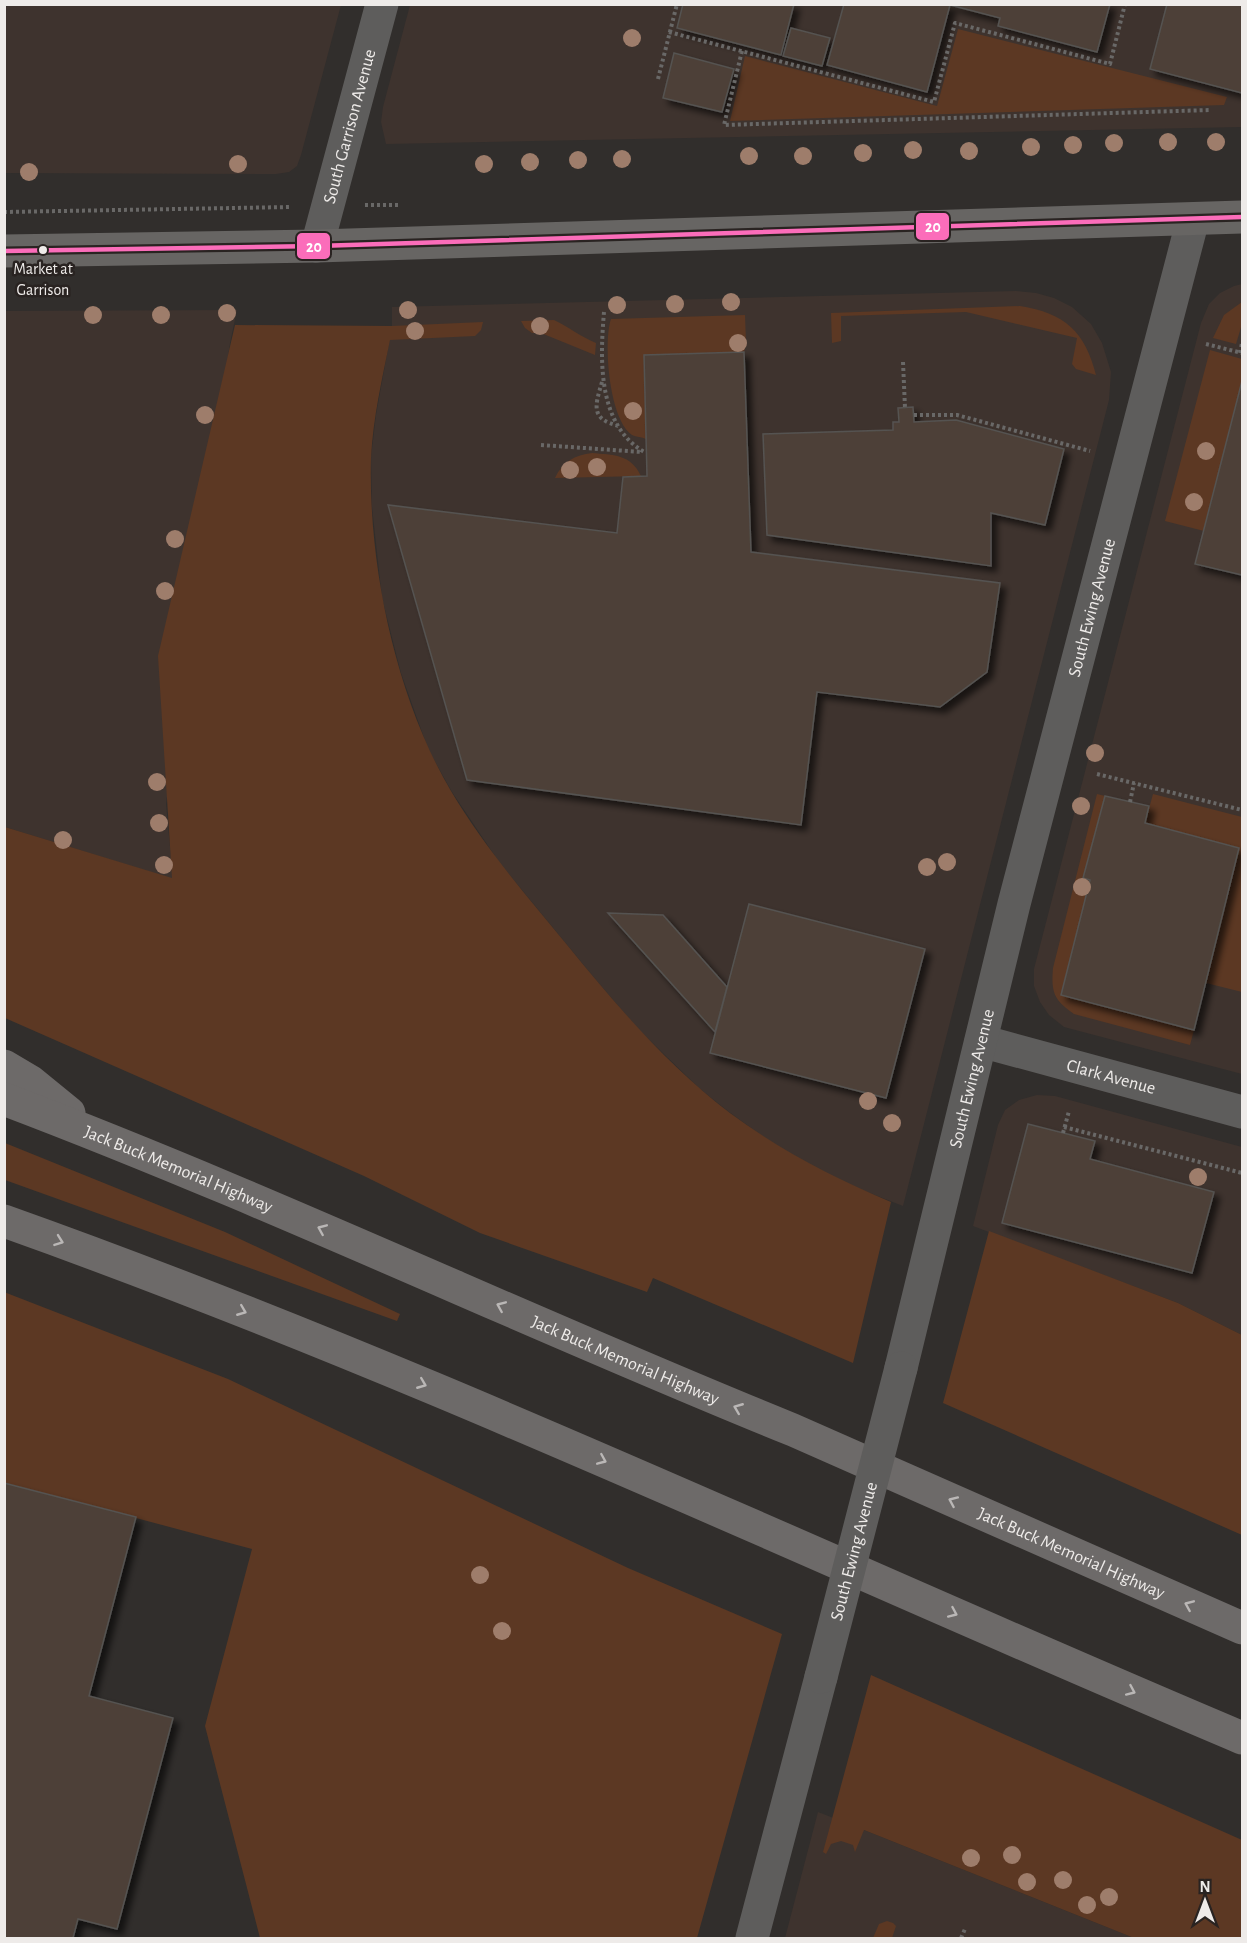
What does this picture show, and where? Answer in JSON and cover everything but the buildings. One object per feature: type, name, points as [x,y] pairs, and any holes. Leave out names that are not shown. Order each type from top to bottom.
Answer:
[{"type":"highway","points":[[4,1066],[31,1082],[94,1133]]},
{"type":"highway","name":"Jack Buck Memorial Highway","points":[[4,1099],[94,1133],[792,1430],[1242,1628]]},
{"type":"highway","points":[[4,1221],[210,1298],[464,1401],[1242,1738]]},
{"type":"main road","points":[[4,251],[317,246],[1242,217]]},
{"type":"street","name":"South Garrison Avenue","points":[[317,246],[382,4]]},
{"type":"street","name":"South Ewing Avenue","points":[[752,1938],[901,1368],[1031,839],[1193,219]]},
{"type":"street","name":"Clark Avenue","points":[[981,1041],[1242,1112]]},
{"type":"path","points":[[658,79],[677,4]]},
{"type":"path","points":[[669,32],[934,102],[955,23],[1110,64],[1125,4]]},
{"type":"path","points":[[742,51],[724,126],[1210,110]]},
{"type":"path","points":[[541,445],[646,453],[636,447],[619,426],[603,381],[601,364],[604,312]]},
{"type":"path","points":[[1206,344],[1241,353],[1242,343]]},
{"type":"path","points":[[903,362],[905,408]]},
{"type":"path","points":[[603,381],[596,411],[599,417],[608,423],[619,426]]},
{"type":"path","points":[[914,416],[957,415],[1090,451]]},
{"type":"path","points":[[1097,774],[1242,810]]},
{"type":"path","points":[[1130,802],[1134,783]]},
{"type":"path","points":[[1063,1133],[1069,1111]]},
{"type":"path","points":[[1064,1127],[1242,1173]]},
{"type":"path","points":[[962,1938],[965,1929]]},
{"type":"shaded area","points":[[5,4],[341,5],[297,166],[289,172],[276,174],[5,173]]},
{"type":"shaded area","points":[[410,5],[1242,5],[1242,127],[386,144],[381,122],[383,107]]},
{"type":"shaded area","points":[[958,29],[1227,97],[1224,105],[730,121],[745,56],[937,106]]},
{"type":"shaded area","points":[[1242,284],[1242,1074],[1064,1027],[1049,1015],[1040,1002],[1034,986],[1034,969],[1201,323],[1209,304],[1220,293]]},
{"type":"shaded area","points":[[1016,291],[1054,298],[1072,307],[1091,324],[1102,343],[1111,372],[1109,400],[903,1206],[844,1183],[806,1163],[768,1140],[700,1089],[639,1030],[596,980],[499,862],[452,792],[428,749],[401,673],[382,598],[372,507],[371,457],[376,415],[392,326],[392,307]]},
{"type":"shaded area","points":[[1242,302],[1242,324],[1236,344],[1213,338],[1224,315]]},
{"type":"shaded area","points":[[1020,306],[1049,314],[1071,327],[1086,347],[1096,375],[1076,369],[1072,364],[1077,338],[966,312],[841,316],[841,341],[832,343],[831,313]]},
{"type":"shaded area","points":[[237,310],[230,343],[166,804],[173,879],[5,827],[4,311]]},
{"type":"shaded area","points":[[745,315],[744,352],[644,355],[646,439],[632,435],[624,427],[613,398],[610,380],[608,345],[611,319]]},
{"type":"shaded area","points":[[554,320],[596,343],[595,355],[541,333],[532,333],[521,321]]},
{"type":"shaded area","points":[[483,322],[481,330],[475,336],[390,340],[378,399],[371,458],[374,543],[389,630],[415,715],[432,754],[464,812],[522,890],[644,1035],[708,1095],[768,1139],[828,1173],[891,1202],[853,1363],[653,1278],[647,1292],[480,1233],[364,1176],[5,1018],[5,827],[172,878],[158,656],[235,325],[392,326]]},
{"type":"shaded area","points":[[1210,350],[1242,359],[1242,381],[1204,531],[1165,521]]},
{"type":"shaded area","points":[[592,453],[621,457],[632,463],[641,476],[555,478],[570,460]]},
{"type":"shaded area","points":[[1097,794],[1105,796],[1084,878],[1090,880],[1061,995],[1194,1030],[1190,1045],[1074,1014],[1058,1000],[1053,990],[1053,968]]},
{"type":"shaded area","points":[[1153,794],[1242,817],[1242,992],[1206,983],[1239,848],[1145,823]]},
{"type":"shaded area","points":[[1037,1095],[1055,1096],[1242,1147],[1242,1335],[1178,1303],[973,1226],[998,1125],[1005,1110],[1019,1100]]},
{"type":"shaded area","points":[[5,1143],[225,1232],[400,1314],[397,1321],[5,1180]]},
{"type":"shaded area","points":[[989,1231],[1178,1303],[1242,1335],[1242,1535],[943,1403]]},
{"type":"shaded area","points":[[4,1292],[228,1379],[628,1568],[782,1634],[697,1938],[260,1938],[205,1726],[252,1549],[5,1483]]},
{"type":"shaded area","points":[[871,1675],[1242,1840],[1242,1938],[1134,1938],[864,1830],[855,1852],[853,1845],[841,1841],[831,1844],[826,1854],[823,1852]]},
{"type":"shaded area","points":[[818,1812],[864,1830],[1134,1938],[785,1938]]},
{"type":"shaded area","points":[[887,1921],[896,1926],[892,1938],[873,1938],[879,1924]]},
{"type":"transit line","name":"20","points":[[4,251],[317,246],[1242,217]]},
{"type":"place","name":"Market at Garrison","points":[[43,250]]}]
